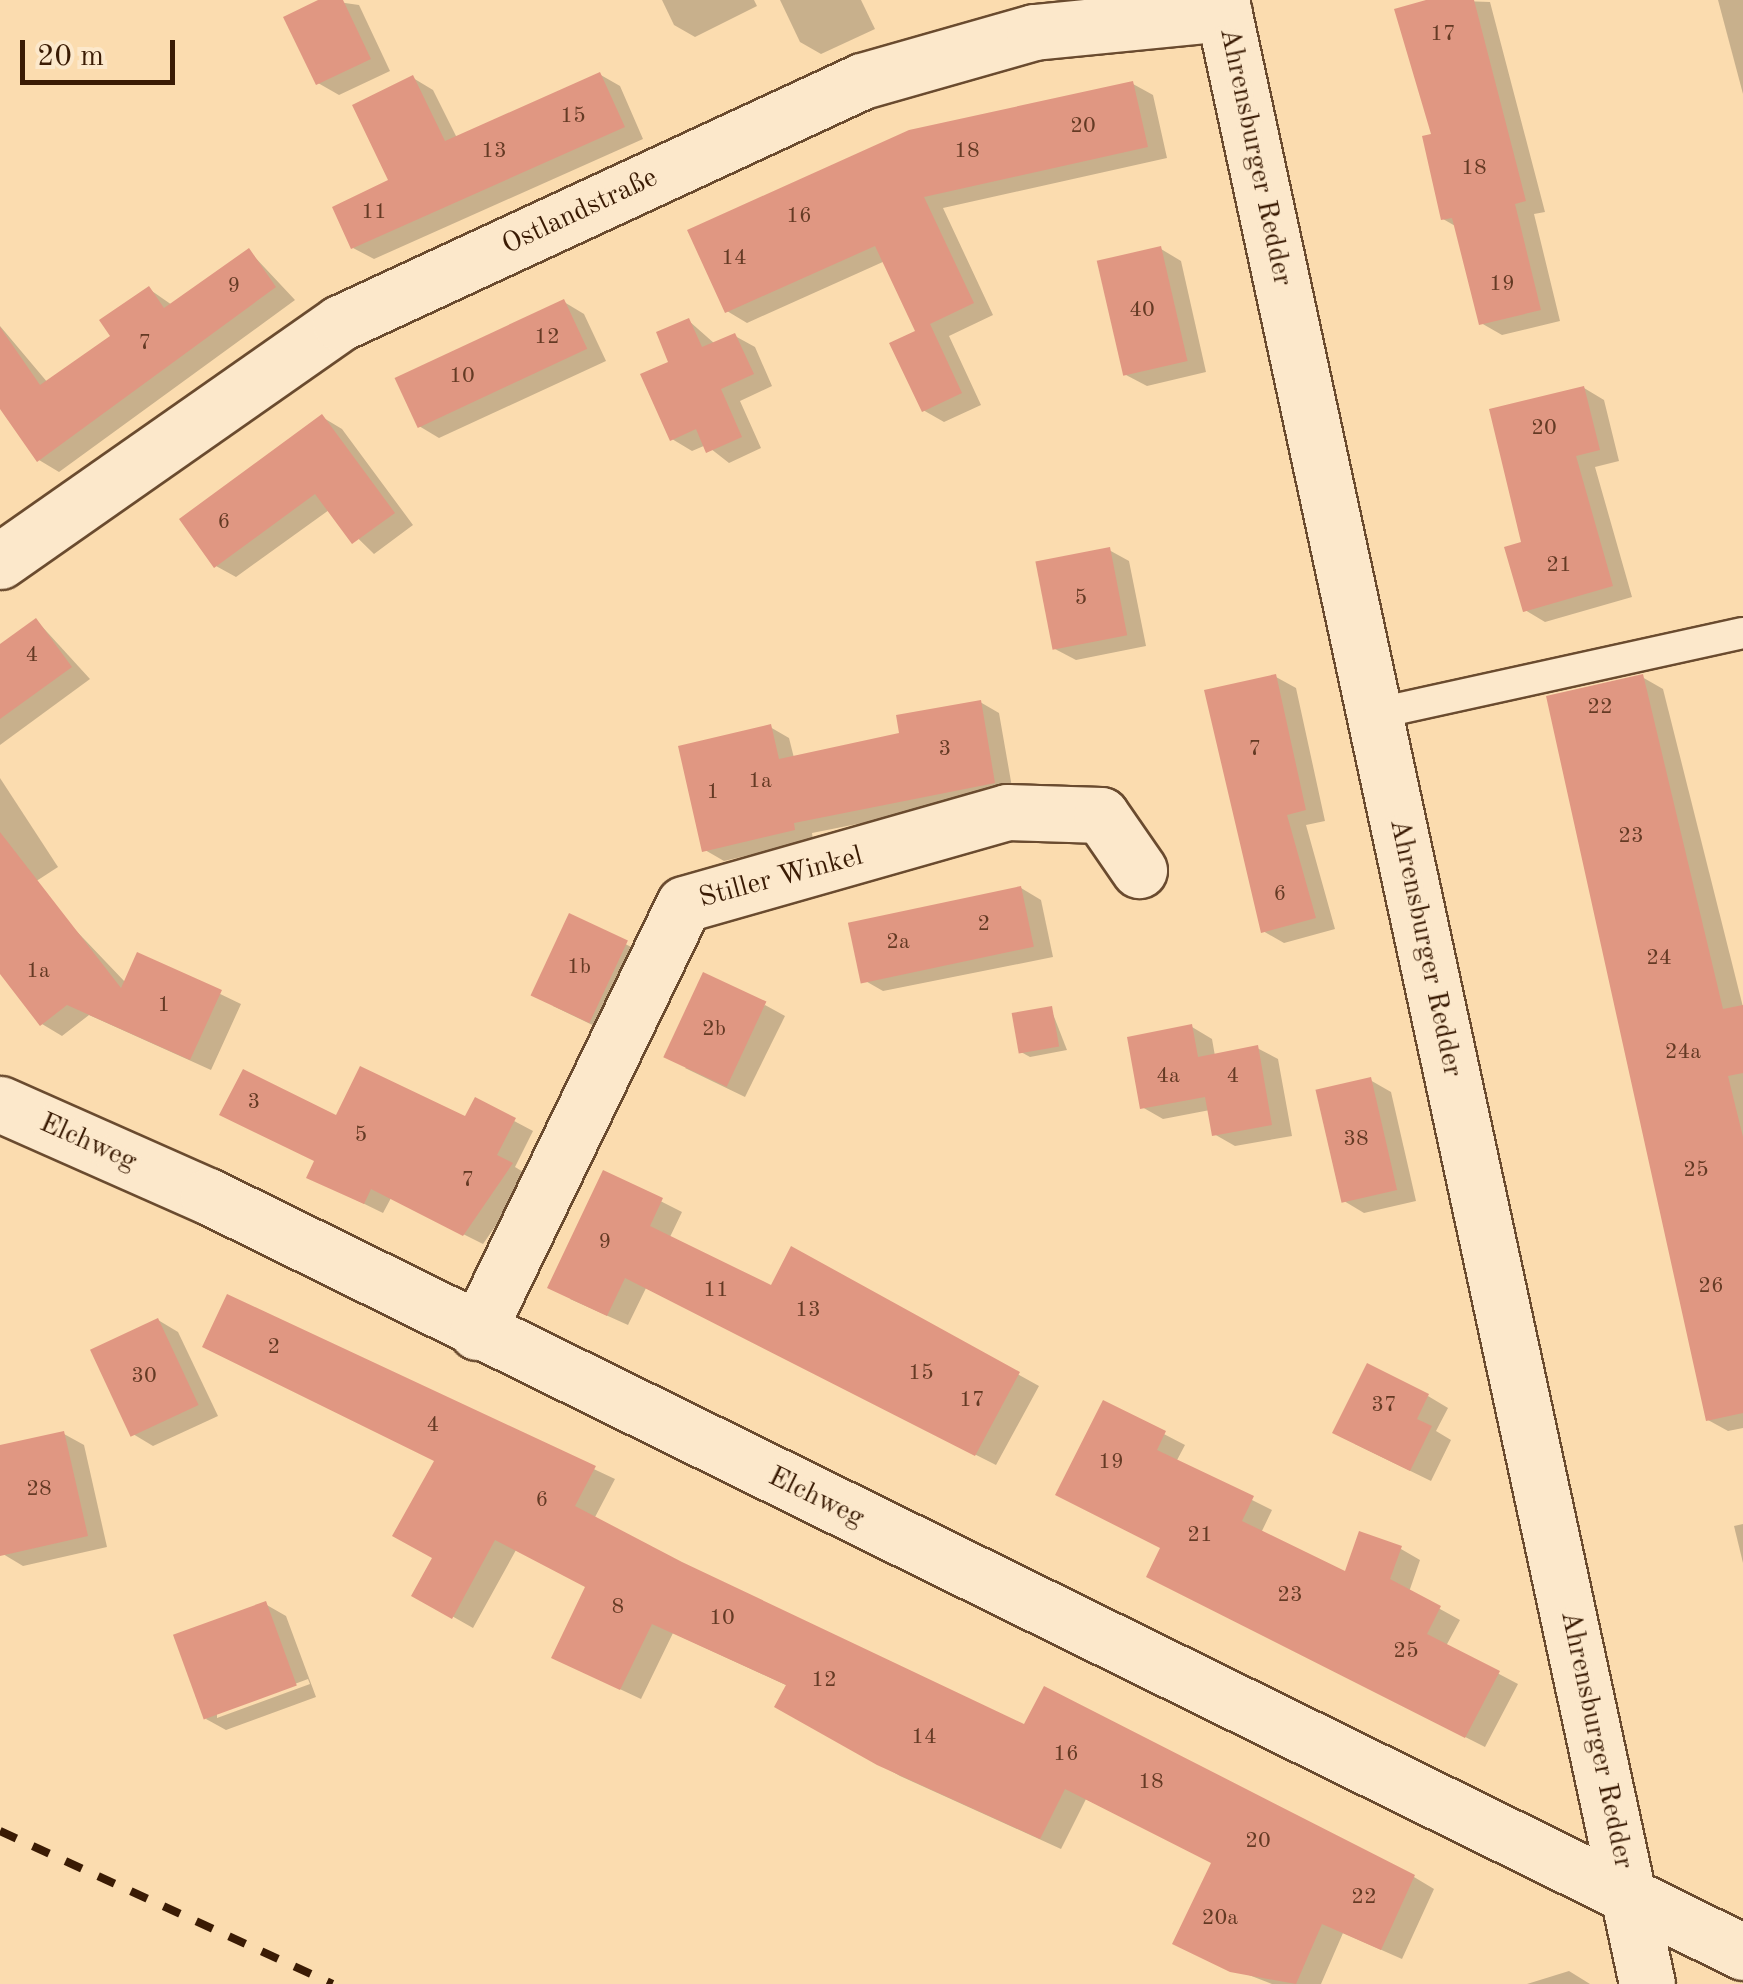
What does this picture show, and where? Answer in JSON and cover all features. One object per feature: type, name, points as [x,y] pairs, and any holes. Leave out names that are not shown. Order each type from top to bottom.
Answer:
[{"type":"street","name":"Ostlandstraße","points":[[0,561],[340,323],[862,82],[1034,32],[1222,6]]},
{"type":"street","name":"Ahrensburger Redder","points":[[1222,6],[1647,1984]]},
{"type":"street","name":"Stiller Winkel","points":[[478,1332],[684,904],[1007,812],[1101,816],[1139,870]]},
{"type":"street","name":"Elchweg","points":[[0,1104],[478,1332],[1630,1897]]},
{"type":"street","name":"Ahrensburger Redder","points":[[1630,1897],[1743,1952]]},
{"type":"lane","points":[[1377,725],[1397,710],[1743,633]]},
{"type":"building","points":[[318,0],[343,0],[371,59],[316,85],[283,17]]},
{"type":"building","points":[[1426,0],[1474,0],[1526,201],[1515,204],[1541,310],[1479,325],[1452,218],[1441,220],[1422,136],[1431,134],[1394,9]]},
{"type":"building","points":[[600,72],[625,127],[351,249],[332,207],[388,180],[352,105],[413,75],[445,141]]},
{"type":"building","points":[[1133,81],[1148,147],[924,197],[974,303],[930,324],[962,393],[922,412],[889,343],[915,331],[875,246],[725,313],[687,230],[909,130]]},
{"type":"building","points":[[1161,246],[1188,361],[1123,376],[1097,261]]},
{"type":"building","points":[[249,248],[276,287],[37,462],[0,409],[0,327],[40,385],[110,336],[99,320],[149,286],[164,308]]},
{"type":"building","points":[[564,299],[587,349],[418,428],[395,378]]},
{"type":"building","points":[[689,318],[702,347],[735,333],[754,374],[721,389],[742,437],[706,453],[696,429],[670,441],[640,374],[668,362],[656,332]]},
{"type":"building","points":[[1584,386],[1600,450],[1576,456],[1613,586],[1523,612],[1504,547],[1521,542],[1489,409]]},
{"type":"building","points":[[322,414],[395,513],[352,544],[315,494],[214,568],[179,519]]},
{"type":"building","points":[[1110,547],[1127,635],[1053,650],[1035,562]]},
{"type":"building","points":[[36,618],[72,667],[0,719],[0,644]]},
{"type":"building","points":[[1276,674],[1306,810],[1287,815],[1316,918],[1261,933],[1204,690]]},
{"type":"building","points":[[1643,674],[1723,1009],[1743,1005],[1743,1073],[1728,1076],[1743,1137],[1743,1413],[1706,1421],[1546,696]]},
{"type":"building","points":[[981,700],[995,783],[794,823],[795,830],[702,852],[678,746],[771,724],[779,759],[899,733],[896,715]]},
{"type":"building","points":[[0,832],[121,988],[137,952],[222,990],[190,1060],[67,1005],[40,1026],[0,974]]},
{"type":"building","points":[[1021,886],[1034,947],[861,983],[848,923]]},
{"type":"building","points":[[569,913],[628,940],[589,1023],[531,995]]},
{"type":"building","points":[[703,972],[766,1002],[727,1087],[663,1057]]},
{"type":"building","points":[[1052,1006],[1059,1046],[1019,1053],[1012,1013]]},
{"type":"building","points":[[1192,1024],[1198,1057],[1258,1045],[1272,1125],[1212,1136],[1205,1097],[1140,1109],[1127,1037]]},
{"type":"building","points":[[360,1066],[465,1116],[475,1097],[516,1118],[497,1155],[513,1163],[463,1236],[371,1189],[364,1204],[306,1178],[314,1161],[219,1115],[243,1069],[336,1115]]},
{"type":"building","points":[[1371,1077],[1397,1190],[1342,1203],[1315,1090]]},
{"type":"building","points":[[603,1170],[663,1198],[650,1226],[771,1285],[791,1246],[1020,1372],[975,1456],[625,1278],[607,1316],[547,1288]]},
{"type":"building","points":[[227,1294],[596,1466],[575,1506],[682,1562],[1024,1724],[1044,1686],[1415,1875],[1381,1950],[1322,1924],[1296,1984],[1230,1972],[1172,1944],[1211,1863],[1065,1789],[1040,1839],[877,1765],[774,1707],[786,1685],[652,1624],[620,1690],[551,1658],[585,1587],[495,1540],[452,1619],[411,1596],[432,1558],[392,1536],[434,1461],[202,1347]]},
{"type":"building","points":[[158,1318],[199,1405],[131,1437],[90,1350]]},
{"type":"building","points":[[1367,1363],[1429,1394],[1417,1419],[1432,1426],[1410,1471],[1332,1433]]},
{"type":"building","points":[[1103,1400],[1166,1431],[1157,1450],[1254,1496],[1242,1521],[1345,1571],[1359,1531],[1402,1546],[1390,1579],[1441,1606],[1427,1634],[1500,1671],[1465,1738],[1146,1577],[1160,1548],[1055,1495]]},
{"type":"building","points":[[64,1431],[88,1536],[0,1556],[0,1445]]},
{"type":"building","points":[[266,1601],[297,1686],[204,1719],[173,1635]]},
{"type":"railway","points":[[0,1831],[332,1984]]}]
